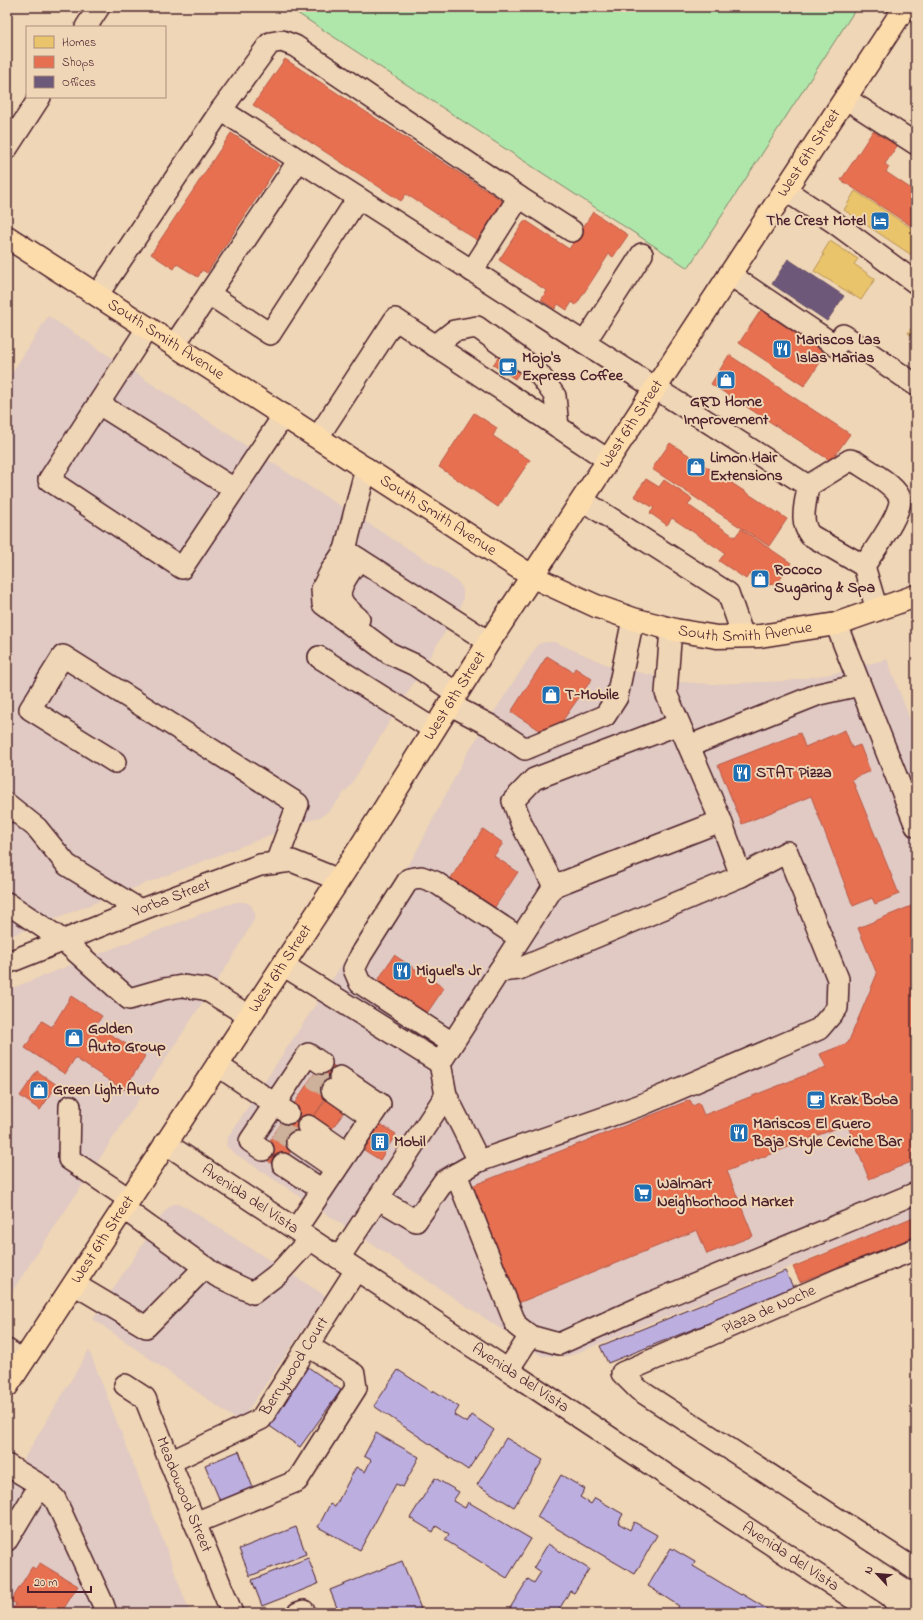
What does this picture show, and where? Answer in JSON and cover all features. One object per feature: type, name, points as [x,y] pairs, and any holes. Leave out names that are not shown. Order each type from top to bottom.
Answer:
[{"type":"main road","name":"West 6th Street","points":[[7,1386],[15,1356],[74,1284],[339,880],[489,642],[905,7]]},
{"type":"main road","name":"South Smith Avenue","points":[[7,236],[532,577],[596,606],[633,619],[670,629],[717,637],[760,636],[836,624],[916,596]]},
{"type":"street","points":[[87,26],[99,7]]},
{"type":"street","points":[[98,294],[221,110],[270,43],[282,41],[295,46],[572,231]]},
{"type":"street","points":[[7,148],[39,98]]},
{"type":"street","points":[[845,98],[916,144]]},
{"type":"street","points":[[221,110],[656,387],[808,486]]},
{"type":"street","points":[[175,344],[299,160]]},
{"type":"street","points":[[785,190],[835,223],[916,284]]},
{"type":"street","points":[[472,271],[519,197]]},
{"type":"street","points":[[209,294],[270,334],[358,198]]},
{"type":"street","points":[[585,342],[642,254]]},
{"type":"street","points":[[729,274],[836,346],[843,335],[916,385]]},
{"type":"street","points":[[318,437],[395,319],[608,460]]},
{"type":"street","points":[[148,327],[50,480],[182,568],[284,415]]},
{"type":"street","points":[[435,346],[454,331],[477,327],[536,370],[555,396],[558,427]]},
{"type":"street","points":[[99,404],[234,489]]},
{"type":"street","points":[[808,486],[850,460],[856,462],[895,490],[900,498],[900,506],[895,517],[864,566]]},
{"type":"street","points":[[366,468],[352,554],[340,594],[342,602],[383,641],[399,649],[453,698],[525,749],[605,716],[617,697],[633,619]]},
{"type":"street","points":[[808,486],[803,522],[804,529],[810,535],[864,566],[877,610]]},
{"type":"street","points":[[582,500],[728,593],[743,636]]},
{"type":"street","points":[[352,554],[489,642]]},
{"type":"street","points":[[836,624],[916,826]]},
{"type":"street","points":[[670,629],[666,693],[721,821],[741,876]]},
{"type":"street","points":[[115,762],[30,709],[63,656],[298,804],[276,863]]},
{"type":"street","points":[[319,657],[433,730]]},
{"type":"street","points":[[689,746],[819,694],[860,685]]},
{"type":"street","points":[[554,886],[522,825],[512,801],[534,779],[679,724]]},
{"type":"street","points":[[7,804],[37,828],[67,865],[140,910]]},
{"type":"street","points":[[479,1160],[446,1095],[440,1063],[554,886],[721,821]]},
{"type":"street","points":[[379,1199],[416,1221],[444,1181],[479,1160],[641,1105],[819,1029],[837,1008],[838,979],[788,852],[741,876],[519,969],[499,971]]},
{"type":"street","name":"Yorba Street","points":[[7,964],[140,910],[260,866],[292,861],[339,880]]},
{"type":"street","points":[[452,1043],[360,983],[354,969],[361,955],[409,879],[421,877],[434,882],[520,938]]},
{"type":"street","points":[[7,903],[64,941],[129,999],[144,994],[182,986],[205,989],[250,1016]]},
{"type":"street","points":[[283,965],[440,1063]]},
{"type":"street","points":[[217,1065],[276,1116]]},
{"type":"street","points":[[263,1150],[250,1141],[276,1116],[310,1069]]},
{"type":"street","points":[[70,1106],[69,1159],[205,1268],[217,1276],[253,1293],[279,1273],[303,1234],[322,1190],[380,1104],[336,1083]]},
{"type":"street","points":[[339,1258],[446,1095]]},
{"type":"street","points":[[302,1134],[342,1161]]},
{"type":"street","name":"Avenida del Vista","points":[[165,1144],[875,1613]]},
{"type":"street","points":[[283,1164],[322,1190]]},
{"type":"street","points":[[456,1174],[516,1325],[530,1336],[559,1344],[648,1304],[916,1193]]},
{"type":"street","name":"Plaza de Noche","points":[[916,1249],[842,1278],[622,1373],[638,1390],[916,1570]]},
{"type":"street","points":[[74,1284],[146,1327],[205,1268]]},
{"type":"street","name":"Berrywood Court","points":[[170,1462],[261,1419],[356,1270]]},
{"type":"street","points":[[508,1370],[530,1336]]},
{"type":"street","points":[[195,1523],[297,1481],[356,1388],[354,1374],[308,1346]]},
{"type":"street","name":"Meadowood Street","points":[[125,1385],[145,1398],[232,1613]]},
{"type":"street","points":[[7,1465],[40,1486],[55,1499],[106,1613]]},
{"type":"street","points":[[7,1540],[40,1486]]},
{"type":"street","points":[[298,1613],[304,1611],[305,1613]]},
{"type":"shaded area","points":[[48,316],[285,471],[442,570],[459,583],[463,589],[463,598],[461,606],[350,786],[329,811],[322,816],[7,937],[7,381]]},
{"type":"shaded area","points":[[555,642],[608,665],[681,682],[713,684],[787,681],[837,673],[887,659],[916,735],[916,1216],[569,1356],[542,1356],[234,1153],[226,1146],[228,1137],[415,854],[466,755],[538,644]]},
{"type":"shaded area","points":[[236,902],[245,902],[251,905],[255,913],[254,920],[230,961],[7,1299],[7,990],[208,911]]},
{"type":"shaded area","points":[[173,1204],[180,1204],[189,1209],[326,1296],[240,1422],[93,1319],[164,1212]]},
{"type":"shaded area","points":[[89,1350],[190,1613],[7,1613],[7,1487]]},
{"type":"green space","points":[[288,7],[857,7],[688,268]]},
{"type":"building: Homes","name":"The Crest Motel","points":[[855,191],[916,231],[916,258],[844,210]]},
{"type":"building: Homes","name":"The Crest Motel","points":[[830,241],[858,259],[854,264],[875,279],[861,300],[814,271],[824,255],[822,254]]},
{"type":"building: Homes","points":[[916,321],[916,338],[908,333]]},
{"type":"building: Shops","points":[[285,59],[504,202],[477,240],[406,194],[401,201],[253,105]]},
{"type":"building: Shops","points":[[873,131],[897,146],[885,164],[889,167],[886,172],[916,192],[916,229],[841,180]]},
{"type":"building: Shops","points":[[231,133],[279,164],[207,273],[202,270],[198,277],[177,264],[174,269],[151,254]]},
{"type":"building: Shops","points":[[593,212],[628,235],[613,257],[609,254],[576,305],[572,302],[567,310],[558,304],[555,309],[541,300],[547,291],[499,260],[525,220],[569,249]]},
{"type":"building: Shops","name":"Mariscos Las Islas Marias","points":[[761,310],[826,354],[804,386],[739,343]]},
{"type":"building: Shops","name":"Mojo's Express Coffee","points":[[500,355],[522,369],[515,379],[493,365]]},
{"type":"building: Shops","points":[[729,355],[850,434],[831,461],[711,384]]},
{"type":"building: Shops","points":[[474,413],[497,428],[493,436],[530,460],[498,507],[439,467]]},
{"type":"building: Shops","points":[[670,443],[787,519],[769,546],[652,469]]},
{"type":"building: Shops","points":[[646,479],[659,487],[664,480],[692,499],[688,505],[735,537],[741,529],[791,563],[777,584],[754,586],[753,577],[749,574],[746,579],[719,561],[725,553],[672,518],[667,525],[650,513],[654,508],[634,496]]},
{"type":"building: Shops","name":"T-Mobile","points":[[547,656],[573,672],[575,668],[592,679],[553,734],[549,736],[511,712]]},
{"type":"building: Shops","points":[[845,730],[852,748],[860,745],[870,771],[852,779],[899,894],[875,904],[872,898],[853,906],[811,796],[742,824],[718,765],[800,733],[805,747]]},
{"type":"building: Shops","points":[[483,829],[503,843],[494,856],[518,872],[489,916],[445,887]]},
{"type":"building: Shops","points":[[916,904],[916,1160],[869,1179],[847,1124],[727,1171],[753,1236],[707,1254],[697,1230],[511,1306],[464,1189],[690,1100],[693,1106],[699,1103],[704,1115],[826,1067],[820,1054],[848,1043],[877,974],[858,928]]},
{"type":"building: Shops","name":"Miguel's Jr","points":[[394,955],[444,988],[423,1019],[373,988]]},
{"type":"building: Shops","name":"Golden Auto Group","points":[[71,996],[102,1016],[96,1025],[145,1056],[124,1090],[75,1058],[65,1074],[25,1048],[42,1021],[52,1027]]},
{"type":"building: Shops","points":[[324,1059],[343,1072],[279,1169],[260,1155]]},
{"type":"building: Shops","name":"Green Light Auto","points":[[37,1071],[57,1085],[40,1110],[20,1096]]},
{"type":"building: Shops","points":[[328,1097],[346,1110],[331,1130],[313,1118]]},
{"type":"building: Shops","name":"Mobil","points":[[380,1124],[396,1134],[380,1160],[364,1150]]},
{"type":"building: Shops","points":[[916,1216],[916,1236],[800,1282],[793,1267]]},
{"type":"building: Shops","points":[[40,1563],[78,1586],[61,1613],[17,1613],[12,1610],[16,1604],[11,1601],[32,1567],[36,1569]]},
{"type":"building: Offices","points":[[788,259],[844,296],[827,321],[772,284]]},
{"type":"building: Other","points":[[785,1271],[794,1289],[608,1363],[600,1346]]},
{"type":"building: Other","points":[[308,1367],[341,1390],[300,1447],[268,1425]]},
{"type":"building: Other","points":[[398,1370],[459,1407],[454,1415],[467,1423],[472,1415],[494,1430],[468,1470],[374,1406]]},
{"type":"building: Other","points":[[376,1433],[419,1457],[403,1487],[396,1484],[360,1550],[318,1527],[330,1504],[335,1507],[356,1467],[365,1472],[371,1460],[364,1456]]},
{"type":"building: Other","points":[[506,1438],[543,1460],[514,1507],[477,1485]]},
{"type":"building: Other","points":[[239,1451],[253,1488],[220,1501],[205,1465]]},
{"type":"building: Other","points":[[561,1475],[585,1489],[580,1497],[591,1504],[595,1498],[623,1514],[618,1523],[630,1530],[634,1522],[657,1535],[635,1574],[537,1517]]},
{"type":"building: Other","points":[[435,1478],[459,1492],[453,1501],[465,1508],[468,1502],[531,1539],[507,1578],[445,1540],[449,1534],[436,1526],[433,1532],[410,1518]]},
{"type":"building: Other","points":[[296,1527],[306,1554],[250,1576],[239,1549]]},
{"type":"building: Other","points":[[548,1544],[589,1569],[574,1593],[570,1591],[557,1613],[507,1613],[528,1579],[534,1583],[541,1572],[534,1567]]},
{"type":"building: Other","points":[[671,1548],[695,1562],[693,1566],[767,1609],[765,1613],[679,1613],[676,1611],[679,1606],[648,1586]]},
{"type":"building: Other","points":[[308,1558],[318,1584],[262,1606],[252,1580]]},
{"type":"building: Other","points":[[402,1561],[421,1609],[411,1613],[339,1613],[330,1590]]},
{"type":"tunnel","points":[[312,1077],[332,1090]]},
{"type":"tunnel","points":[[277,1129],[297,1142]]},
{"type":"place","name":"The Crest Motel","points":[[880,221]]},
{"type":"place","name":"Mariscos Las Islas Marias","points":[[782,349]]},
{"type":"place","name":"Mojo's Express Coffee","points":[[508,367]]},
{"type":"place","name":"GRD Home Improvement","points":[[726,380]]},
{"type":"place","name":"Limon Hair Extensions","points":[[696,467]]},
{"type":"place","name":"Rococo Sugaring & Spa","points":[[760,579]]},
{"type":"place","name":"T-Mobile","points":[[551,695]]},
{"type":"place","name":"STAT Pizza","points":[[742,773]]},
{"type":"place","name":"Miguel's Jr","points":[[402,971]]},
{"type":"place","name":"Golden Auto Group","points":[[74,1038]]},
{"type":"place","name":"Green Light Auto","points":[[39,1090]]},
{"type":"place","name":"Krak Boba","points":[[816,1100]]},
{"type":"place","name":"Mariscos El Guero Baja Style Ceviche Bar","points":[[739,1133]]},
{"type":"place","name":"Mobil","points":[[380,1142]]},
{"type":"place","name":"Walmart Neighborhood Market","points":[[643,1193]]}]
